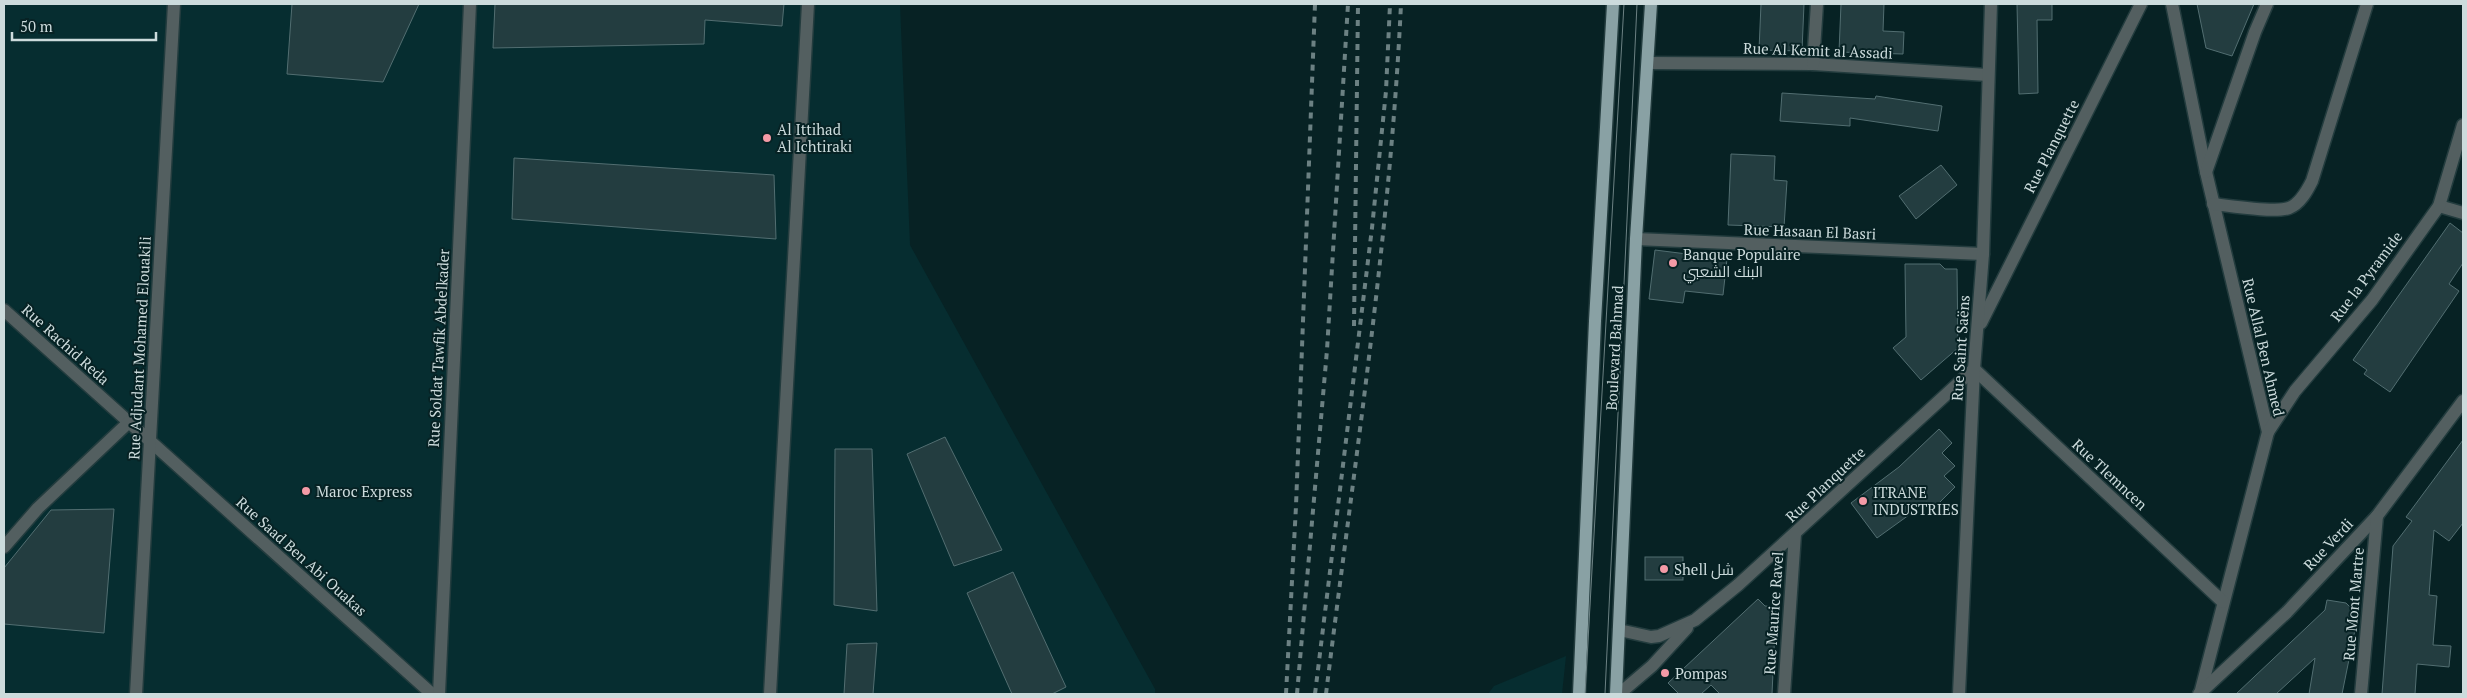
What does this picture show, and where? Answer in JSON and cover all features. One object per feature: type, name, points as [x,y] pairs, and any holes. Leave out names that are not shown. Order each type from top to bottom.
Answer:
[{"type":"main road","name":"Boulevard Bahmad","points":[[1578,694],[1594,321],[1613,4]]},
{"type":"main road","name":"Boulevard Bahmad","points":[[1617,694],[1636,239],[1651,4]]},
{"type":"street","name":"Rue Adjudant Mohamed Elouakili","points":[[136,694],[174,4]]},
{"type":"street","name":"Rue Soldat Tawfik Abdelkader","points":[[439,694],[470,4]]},
{"type":"street","points":[[770,694],[808,4]]},
{"type":"street","points":[[1813,64],[1817,4]]},
{"type":"street","name":"Rue Saint Saëns","points":[[1959,694],[1974,369],[1983,254],[1991,4]]},
{"type":"street","name":"Rue Planquette","points":[[1977,330],[2141,4]]},
{"type":"street","name":"Rue Allal Ben Ahmed","points":[[2172,4],[2206,172],[2268,432],[2200,694]]},
{"type":"street","points":[[2206,172],[2254,32],[2267,4]]},
{"type":"street","points":[[2214,204],[2278,210],[2289,208],[2305,194],[2312,181],[2367,4]]},
{"type":"street","name":"Rue Al Kemit al Assadi","points":[[1648,63],[1813,64],[1988,76]]},
{"type":"street","name":"Rue la Pyramide","points":[[2268,432],[2296,391],[2372,300],[2438,206],[2463,125]]},
{"type":"street","points":[[2438,206],[2463,213]]},
{"type":"street","name":"Rue Hasaan El Basri","points":[[1636,239],[1983,254]]},
{"type":"street","name":"Rue Rachid Reda","points":[[4,310],[150,442]]},
{"type":"street","name":"Rue Planquette","points":[[1617,694],[1652,666],[1695,620],[1738,586],[1974,369]]},
{"type":"street","name":"Rue Tlemncen","points":[[1974,369],[2223,602]]},
{"type":"street","name":"Rue Verdi","points":[[2200,694],[2287,612],[2376,516],[2463,401]]},
{"type":"street","points":[[4,547],[38,508],[129,422]]},
{"type":"street","name":"Rue Saad Ben Abi Ouakas","points":[[150,442],[432,694]]},
{"type":"street","name":"Rue Mont Martre","points":[[2362,694],[2376,516]]},
{"type":"street","name":"Rue Maurice Ravel","points":[[1784,694],[1795,534]]},
{"type":"street","name":"Rue Planquette","points":[[1619,630],[1651,637],[1659,636],[1695,620]]},
{"type":"shaded area","points":[[4,4],[900,4],[910,245],[1155,689],[1155,694],[4,694]]},
{"type":"shaded area","points":[[1566,656],[1562,694],[1488,694],[1494,686]]},
{"type":"building","points":[[292,4],[419,4],[383,82],[287,74]]},
{"type":"building","points":[[495,4],[784,4],[782,26],[705,20],[704,44],[493,48]]},
{"type":"building","points":[[1761,4],[1804,4],[1802,51],[1759,50]]},
{"type":"building","points":[[1841,4],[1884,4],[1883,31],[1904,32],[1903,54],[1839,52]]},
{"type":"building","points":[[2017,4],[2052,4],[2052,20],[2037,20],[2038,93],[2019,94]]},
{"type":"building","points":[[2197,4],[2254,4],[2232,56],[2206,48]]},
{"type":"building","points":[[1782,93],[1875,99],[1876,96],[1942,106],[1938,131],[1850,118],[1850,126],[1780,121]]},
{"type":"building","points":[[1731,154],[1775,156],[1774,180],[1787,181],[1784,227],[1728,225]]},
{"type":"building","points":[[514,158],[774,175],[776,239],[512,219]]},
{"type":"building","points":[[1941,165],[1957,185],[1916,219],[1899,196]]},
{"type":"building","points":[[2450,223],[2463,233],[2463,263],[2449,284],[2459,291],[2390,392],[2364,374],[2367,370],[2353,360]]},
{"type":"building","points":[[1655,250],[1727,259],[1723,295],[1685,291],[1683,303],[1649,299]]},
{"type":"building","points":[[1905,264],[1940,264],[1945,269],[1957,269],[1958,348],[1921,380],[1893,348],[1906,337]]},
{"type":"building","points":[[1939,429],[1952,443],[1942,453],[1955,466],[1944,476],[1955,487],[1933,509],[1927,502],[1877,538],[1851,503],[1899,467]]},
{"type":"building","points":[[945,437],[1002,550],[954,566],[907,454]]},
{"type":"building","points":[[2463,440],[2463,523],[2449,541],[2434,530],[2429,595],[2437,596],[2433,645],[2451,646],[2449,667],[2417,664],[2415,694],[2382,694],[2393,546],[2412,521],[2406,517]]},
{"type":"building","points":[[835,449],[872,449],[877,611],[834,605]]},
{"type":"building","points":[[114,509],[104,633],[4,624],[4,568],[51,510]]},
{"type":"building","name":"Shell شل","points":[[1645,557],[1683,557],[1683,580],[1645,580]]},
{"type":"building","points":[[1013,572],[1066,687],[1052,694],[1012,694],[967,593]]},
{"type":"building","points":[[1758,599],[1765,606],[1776,607],[1772,694],[1720,694],[1711,685],[1701,694],[1679,694],[1668,683]]},
{"type":"building","points":[[2327,600],[2346,603],[2358,615],[2342,694],[2309,694],[2315,658],[2276,694],[2236,694],[2325,610]]},
{"type":"building","points":[[877,643],[873,694],[844,694],[847,644]]},
{"type":"tram line","points":[[1585,694],[1624,4]]},
{"type":"tram line","points":[[1605,694],[1637,4]]},
{"type":"railway","points":[[1286,694],[1296,506],[1315,4]]},
{"type":"railway","points":[[1297,694],[1327,350],[1348,4]]},
{"type":"railway","points":[[1354,326],[1358,4]]},
{"type":"railway","points":[[1315,694],[1372,228],[1386,91],[1390,4]]},
{"type":"railway","points":[[1326,694],[1380,263],[1396,91],[1401,4]]},
{"type":"place","name":"Al Ittihad Al Ichtiraki","points":[[767,138]]},
{"type":"place","name":"Banque Populaire البنك الشعبي","points":[[1673,263]]},
{"type":"place","name":"Maroc Express","points":[[306,491]]},
{"type":"place","name":"ITRANE INDUSTRIES","points":[[1863,501]]},
{"type":"place","name":"Shell شل","points":[[1664,569]]},
{"type":"place","name":"Pompas","points":[[1665,673]]}]
